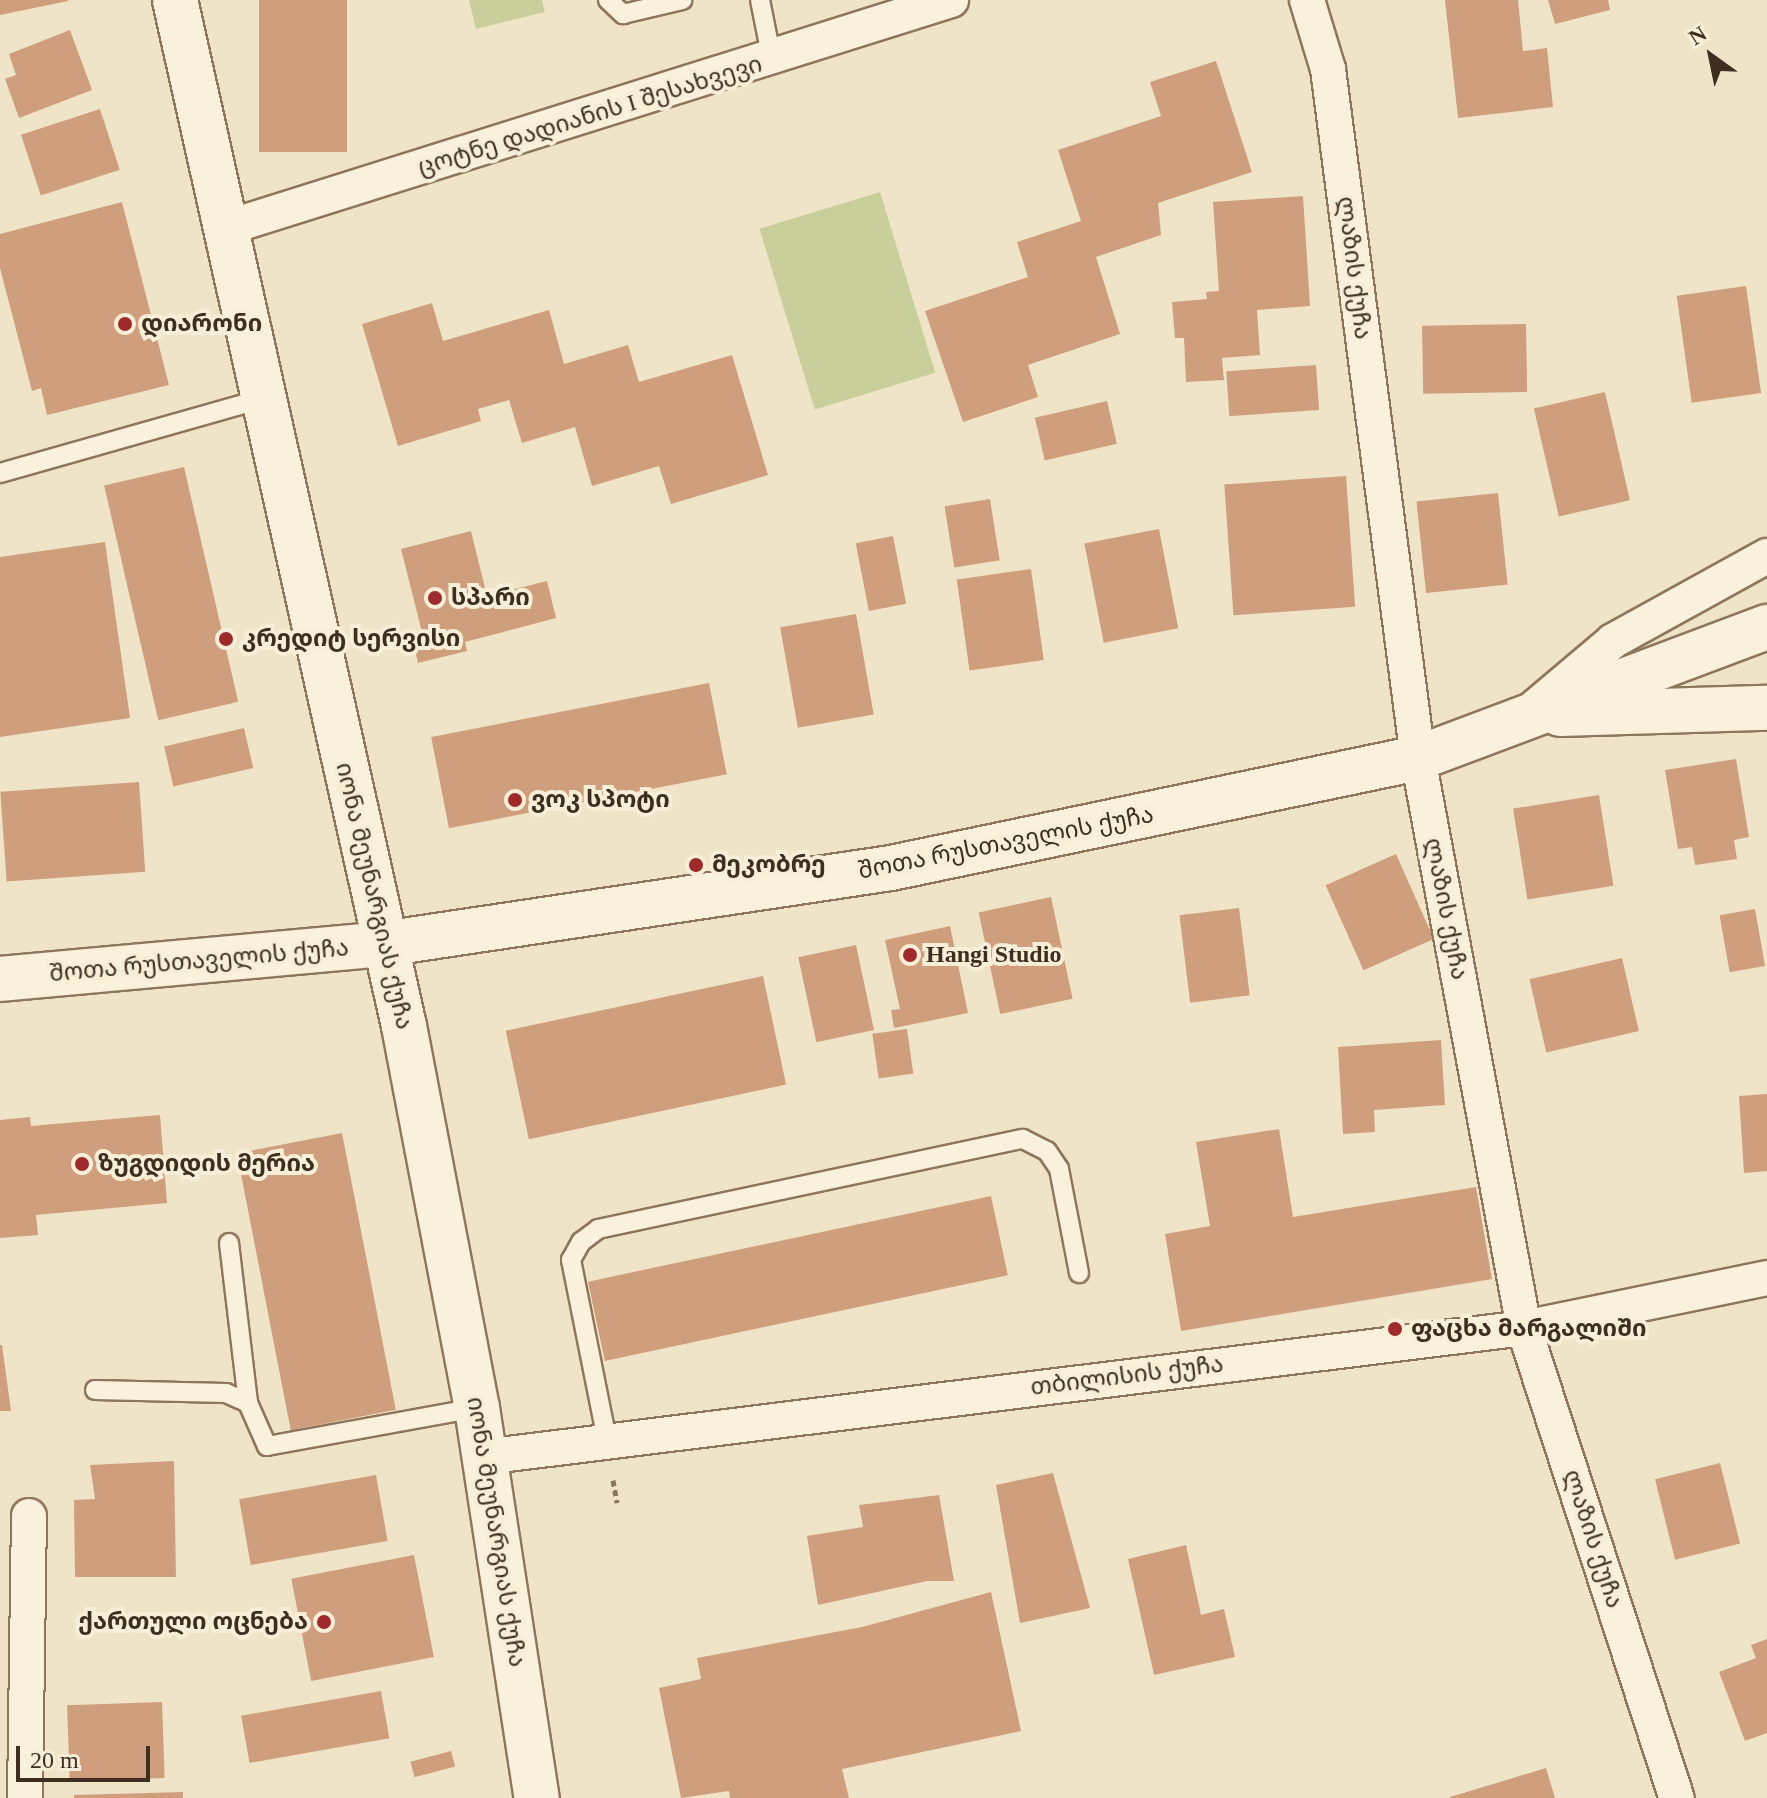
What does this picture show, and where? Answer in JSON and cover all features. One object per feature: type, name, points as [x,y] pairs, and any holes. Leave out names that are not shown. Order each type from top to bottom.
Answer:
[{"type":"main road","name":"იონა მეუნარგიას ქუჩა","points":[[175,0],[229,227],[383,944],[404,1026],[477,1408],[537,1798]]},
{"type":"main road","name":"შოთა რუსთაველის ქუჩა","points":[[0,979],[383,944],[891,868],[1418,758],[1525,715],[1767,627]]},
{"type":"main road","name":"შოთა რუსთაველის ქუჩა","points":[[1525,715],[1767,708]]},
{"type":"street","name":"ცოტნე დადიანის I შესახვევი","points":[[229,227],[772,60],[951,0]]},
{"type":"street","name":"ლაზის ქუჩა","points":[[1307,0],[1328,69],[1418,758],[1524,1328],[1677,1798]]},
{"type":"street","points":[[1525,715],[1613,641],[1767,556]]},
{"type":"street","name":"თბილისის ქუჩა","points":[[484,1457],[1524,1328],[1767,1278]]},
{"type":"street","points":[[25,1798],[29,1516]]},
{"type":"lane","points":[[608,0],[623,14],[682,0]]},
{"type":"lane","points":[[760,0],[772,60]]},
{"type":"lane","points":[[0,473],[265,398]]},
{"type":"lane","points":[[607,1440],[571,1260],[581,1242],[598,1229],[1023,1139],[1047,1151],[1059,1169],[1079,1273]]},
{"type":"lane","points":[[229,1243],[248,1403],[267,1446],[477,1408]]},
{"type":"lane","points":[[95,1390],[201,1391],[248,1403]]},
{"type":"green space","points":[[469,0],[542,0],[545,12],[476,29]]},
{"type":"green space","points":[[880,192],[935,373],[815,410],[760,229]]},
{"type":"building","points":[[0,0],[68,0],[68,1],[0,15]]},
{"type":"building","points":[[259,0],[347,0],[347,152],[259,152]]},
{"type":"building","points":[[1445,0],[1518,0],[1523,51],[1547,48],[1553,107],[1458,118]]},
{"type":"building","points":[[1548,0],[1608,0],[1610,10],[1555,24]]},
{"type":"building","points":[[70,30],[92,90],[19,118],[5,79],[16,75],[9,54]]},
{"type":"building","points":[[1216,61],[1252,172],[1158,203],[1161,235],[1096,257],[1120,334],[1028,365],[1038,397],[963,422],[925,311],[1028,277],[1017,242],[1081,221],[1058,150],[1161,116],[1150,82]]},
{"type":"building","points":[[100,109],[120,170],[41,196],[21,135]]},
{"type":"building","points":[[1303,196],[1310,306],[1257,310],[1260,355],[1222,358],[1224,380],[1186,382],[1184,338],[1175,338],[1172,302],[1207,299],[1206,292],[1219,291],[1213,202]]},
{"type":"building","points":[[122,202],[169,385],[47,415],[41,388],[32,391],[0,268],[0,234]]},
{"type":"building","points":[[1746,286],[1761,393],[1692,403],[1677,296]]},
{"type":"building","points":[[432,303],[443,341],[549,310],[564,364],[628,345],[639,382],[732,355],[768,475],[671,504],[659,466],[592,486],[575,427],[522,443],[509,400],[478,409],[481,421],[398,446],[362,324]]},
{"type":"building","points":[[1526,324],[1527,392],[1423,394],[1422,326]]},
{"type":"building","points":[[1316,365],[1319,410],[1229,416],[1226,371]]},
{"type":"building","points":[[1605,392],[1630,500],[1559,517],[1534,408]]},
{"type":"building","points":[[1107,401],[1117,444],[1045,461],[1035,418]]},
{"type":"building","points":[[184,467],[238,702],[158,720],[104,485]]},
{"type":"building","points":[[1346,476],[1355,607],[1233,615],[1224,485]]},
{"type":"building","points":[[1498,493],[1508,584],[1426,593],[1416,502]]},
{"type":"building","points":[[990,499],[1000,560],[954,567],[945,506]]},
{"type":"building","points":[[1159,529],[1178,628],[1104,643],[1084,544]]},
{"type":"building","points":[[471,531],[487,596],[547,581],[556,618],[465,642],[467,651],[418,663],[414,646],[425,644],[401,549]]},
{"type":"building","points":[[893,536],[906,604],[869,611],[856,543]]},
{"type":"building","points":[[105,542],[130,718],[0,737],[0,557]]},
{"type":"building","points":[[1031,569],[1044,660],[970,671],[957,579]]},
{"type":"building","points":[[856,614],[874,714],[798,728],[780,627]]},
{"type":"building","points":[[709,683],[727,774],[449,828],[431,737]]},
{"type":"building","points":[[244,728],[253,768],[173,786],[164,746]]},
{"type":"building","points":[[1736,759],[1749,837],[1734,840],[1737,859],[1695,865],[1692,847],[1678,849],[1665,770]]},
{"type":"building","points":[[139,782],[145,872],[7,881],[0,792]]},
{"type":"building","points":[[1599,795],[1613,886],[1527,899],[1513,809]]},
{"type":"building","points":[[1396,854],[1434,939],[1363,970],[1326,885]]},
{"type":"building","points":[[1051,897],[1073,999],[1000,1014],[979,912]]},
{"type":"building","points":[[1239,908],[1250,995],[1190,1003],[1179,915]]},
{"type":"building","points":[[1755,909],[1765,966],[1730,972],[1720,915]]},
{"type":"building","points":[[950,926],[968,1013],[894,1028],[891,1010],[900,1009],[885,940]]},
{"type":"building","points":[[856,945],[874,1030],[816,1042],[798,957]]},
{"type":"building","points":[[1622,958],[1639,1031],[1546,1052],[1529,979]]},
{"type":"building","points":[[763,976],[786,1085],[529,1139],[506,1031]]},
{"type":"building","points":[[907,1029],[913,1074],[879,1078],[872,1034]]},
{"type":"building","points":[[1441,1040],[1445,1105],[1374,1110],[1375,1132],[1343,1134],[1338,1047]]},
{"type":"building","points":[[1767,1094],[1767,1171],[1744,1173],[1739,1096]]},
{"type":"building","name":"ზუგდიდის მერია","points":[[160,1115],[167,1203],[36,1215],[38,1235],[0,1238],[0,1120],[30,1117],[31,1126]]},
{"type":"building","points":[[1279,1129],[1293,1217],[1476,1187],[1492,1279],[1181,1331],[1165,1234],[1210,1226],[1196,1142]]},
{"type":"building","points":[[342,1133],[396,1410],[291,1430],[237,1153]]},
{"type":"building","points":[[991,1196],[1008,1275],[605,1361],[588,1282]]},
{"type":"building","points":[[2,1345],[11,1411],[0,1411]]},
{"type":"building","points":[[174,1461],[176,1577],[75,1577],[74,1500],[95,1499],[90,1465]]},
{"type":"building","points":[[1720,1463],[1740,1544],[1675,1560],[1655,1479]]},
{"type":"building","points":[[1053,1473],[1090,1608],[1020,1623],[996,1485]]},
{"type":"building","points":[[376,1475],[388,1541],[251,1565],[239,1499]]},
{"type":"building","points":[[939,1495],[954,1581],[927,1581],[818,1605],[807,1536],[863,1527],[859,1505]]},
{"type":"building","points":[[1186,1545],[1201,1615],[1224,1609],[1235,1657],[1154,1675],[1128,1559]]},
{"type":"building","points":[[414,1555],[434,1657],[311,1681],[291,1579]]},
{"type":"building","points":[[991,1592],[1021,1731],[842,1769],[849,1798],[730,1798],[729,1791],[681,1798],[659,1688],[701,1679],[697,1658],[862,1627]]},
{"type":"building","points":[[1767,1639],[1767,1733],[1745,1741],[1719,1672],[1756,1658],[1751,1645]]},
{"type":"building","points":[[381,1691],[389,1738],[249,1763],[241,1716]]},
{"type":"building","points":[[162,1702],[165,1778],[70,1781],[67,1705]]},
{"type":"building","points":[[451,1751],[455,1766],[415,1777],[410,1762]]},
{"type":"building","points":[[1546,1768],[1555,1798],[1450,1798],[1450,1797]]},
{"type":"building","points":[[183,1792],[183,1798],[74,1798],[74,1795]]},
{"type":"place","name":"დიარონი","points":[[125,324]]},
{"type":"place","name":"სპარი","points":[[435,598]]},
{"type":"place","name":"კრედიტ სერვისი","points":[[226,639]]},
{"type":"place","name":"ვოკ სპოტი","points":[[515,800]]},
{"type":"place","name":"მეკობრე","points":[[696,865]]},
{"type":"place","name":"Hangi Studio","points":[[910,955]]},
{"type":"place","name":"ზუგდიდის მერია","points":[[82,1164]]},
{"type":"place","name":"ფაცხა მარგალიში","points":[[1395,1329]]},
{"type":"place","name":"ქართული ოცნება","points":[[324,1622]]}]
